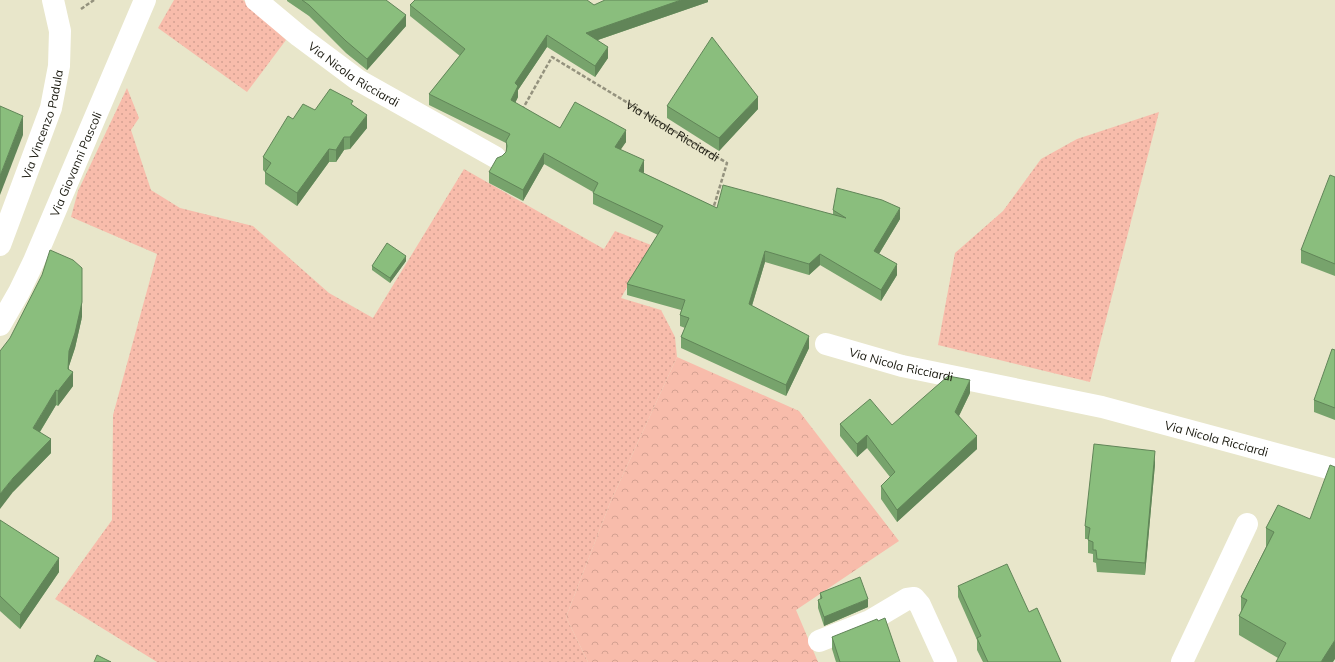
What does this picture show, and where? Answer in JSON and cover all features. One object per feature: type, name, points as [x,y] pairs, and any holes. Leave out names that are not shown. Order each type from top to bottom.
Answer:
[{"type":"street","name":"Via Vincenzo Padula","points":[[0,245],[50,108],[59,66],[60,30],[53,0]]},
{"type":"street","name":"Via Giovanni Pascoli","points":[[0,325],[19,292],[34,261],[145,0]]},
{"type":"street","name":"Via Nicola Ricciardi","points":[[256,0],[298,36],[358,80],[494,157]]},
{"type":"street","name":"Via Nicola Ricciardi","points":[[826,344],[902,366],[1102,407],[1335,470]]},
{"type":"street","points":[[1182,662],[1247,524]]},
{"type":"street","points":[[819,641],[870,621],[907,599],[914,598],[920,605],[946,662]]},
{"type":"path","name":"Via Nicola Ricciardi","points":[[521,110],[552,57],[727,163],[712,215]]},
{"type":"green space","points":[[174,0],[243,0],[286,40],[247,92],[158,28]]},
{"type":"green space","points":[[127,88],[139,118],[131,130],[151,190],[180,208],[253,226],[329,293],[373,318],[464,169],[604,249],[615,231],[651,245],[621,298],[661,310],[675,337],[677,357],[610,503],[566,617],[588,662],[157,662],[55,599],[112,520],[113,415],[157,254],[71,217],[78,191]]},
{"type":"green space","points":[[1159,112],[1090,382],[938,345],[955,253],[1003,211],[1041,159],[1077,139]]},
{"type":"green space","points":[[677,357],[799,411],[899,541],[796,610],[818,662],[588,662],[566,617],[610,503]]},
{"type":"building","points":[[302,0],[386,0],[406,15],[367,59]]},
{"type":"building","points":[[415,0],[587,0],[594,5],[605,0],[681,0],[586,33],[608,47],[595,66],[547,35],[515,83],[518,86],[511,100],[560,128],[575,102],[626,130],[615,147],[644,160],[639,171],[717,208],[723,185],[846,218],[833,210],[837,188],[882,200],[900,208],[874,251],[897,264],[881,290],[820,254],[809,264],[765,251],[749,304],[809,336],[786,385],[681,337],[689,318],[680,315],[685,300],[627,284],[663,226],[593,193],[598,183],[544,153],[523,190],[489,172],[497,158],[506,152],[506,141],[510,134],[429,94],[465,49],[410,5]]},
{"type":"building","points":[[712,37],[758,97],[719,138],[667,106]]},
{"type":"building","points":[[330,89],[353,101],[351,104],[367,115],[350,137],[344,137],[336,150],[329,149],[297,193],[265,172],[271,163],[263,157],[288,116],[293,119],[303,104],[315,110]]},
{"type":"building","points":[[0,106],[23,116],[0,176]]},
{"type":"building","points":[[1330,175],[1335,177],[1335,264],[1301,250]]},
{"type":"building","points":[[387,243],[406,256],[390,278],[372,266]]},
{"type":"building","points":[[50,250],[73,260],[82,268],[82,302],[69,351],[68,369],[73,372],[58,391],[56,390],[33,428],[51,439],[13,478],[0,494],[0,351],[10,338],[42,275]]},
{"type":"building","points":[[1332,349],[1335,350],[1335,408],[1314,400]]},
{"type":"building","points":[[948,376],[970,380],[955,412],[977,436],[897,510],[881,486],[895,472],[867,435],[857,444],[840,424],[870,399],[892,425]]},
{"type":"building","points":[[1094,444],[1155,451],[1145,563],[1097,559],[1096,550],[1093,550],[1093,542],[1088,540],[1090,528],[1085,526]]},
{"type":"building","points":[[1330,465],[1335,467],[1335,640],[1321,662],[1276,662],[1286,643],[1239,616],[1247,600],[1241,597],[1274,532],[1266,528],[1278,505],[1310,519]]},
{"type":"building","points":[[0,520],[59,558],[20,615],[0,596]]},
{"type":"building","points":[[1007,564],[1029,612],[1037,608],[1061,662],[988,662],[977,638],[981,636],[958,586]]},
{"type":"building","points":[[860,577],[868,599],[824,617],[818,600],[822,598],[820,593]]},
{"type":"building","points":[[885,618],[900,662],[840,662],[832,637],[877,619],[878,621]]},
{"type":"building","points":[[97,655],[111,662],[94,662]]}]
